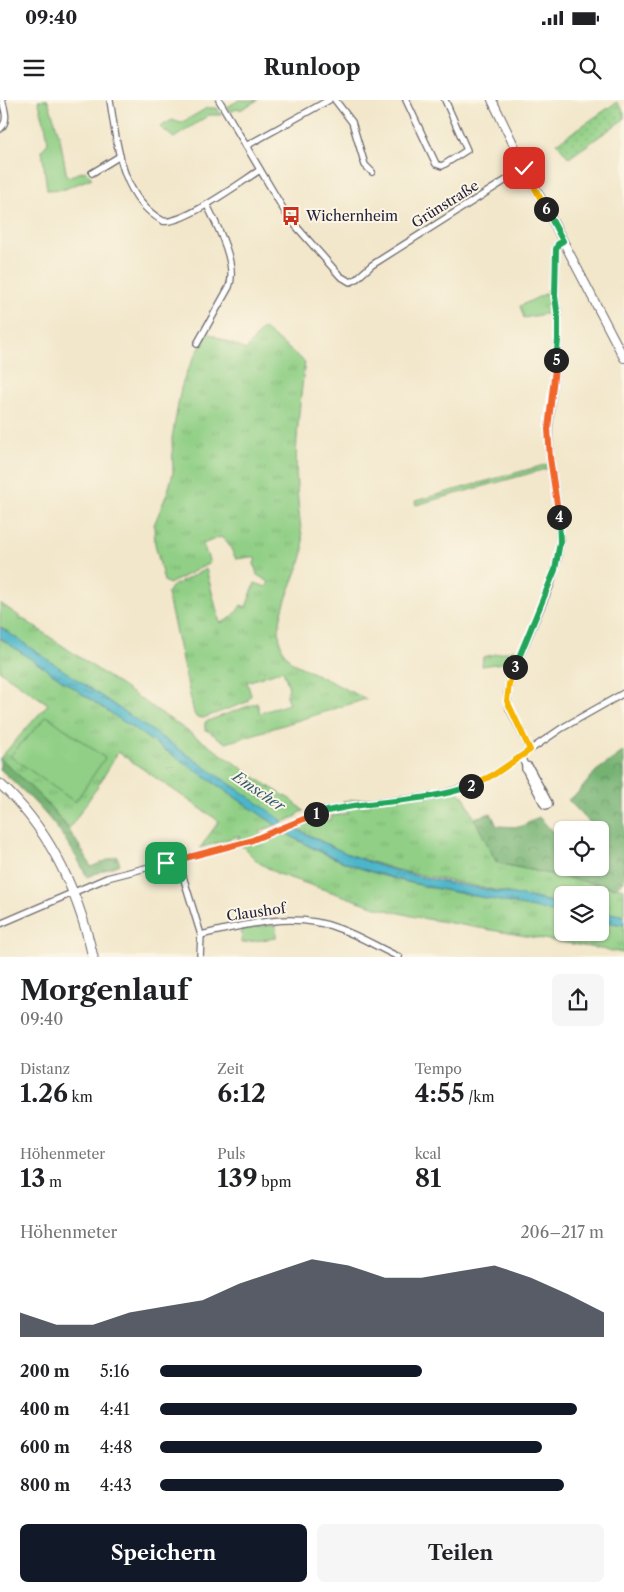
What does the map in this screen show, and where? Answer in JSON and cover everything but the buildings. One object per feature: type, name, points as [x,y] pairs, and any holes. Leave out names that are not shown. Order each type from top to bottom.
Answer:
[{"type":"main road","points":[[492,100],[524,168],[624,358]]},
{"type":"main road","points":[[0,784],[39,829],[57,857],[74,892],[87,930],[93,957]]},
{"type":"street","points":[[0,129],[4,125],[6,118],[2,100]]},
{"type":"street","points":[[110,100],[120,156],[130,186],[146,207],[158,218],[168,222],[207,205],[260,170],[219,100]]},
{"type":"street","points":[[246,146],[329,100]]},
{"type":"street","points":[[335,100],[352,122],[365,165],[372,172]]},
{"type":"street","points":[[406,100],[436,164],[440,166],[450,162],[466,150],[445,100]]},
{"type":"street","points":[[92,173],[120,156]]},
{"type":"street","name":"Grünstraße","points":[[260,170],[288,217],[340,276],[346,281],[353,281],[372,265],[524,168]]},
{"type":"street","points":[[197,344],[232,279],[222,236],[207,205]]},
{"type":"street","points":[[530,750],[509,708],[507,694],[512,675],[551,584],[558,557],[560,527],[550,458],[548,429],[558,340],[555,296],[556,249],[558,244],[563,241]]},
{"type":"street","points":[[0,924],[107,878],[250,841],[306,818],[340,808],[449,793],[487,779],[584,714],[624,693]]},
{"type":"street","points":[[521,757],[525,769],[546,806],[549,803],[529,766],[525,765]]},
{"type":"street","points":[[178,860],[201,935],[200,957]]},
{"type":"street","name":"Claushof","points":[[201,935],[254,923],[299,920],[326,924],[341,929],[399,957]]},
{"type":"green space","points":[[38,100],[48,100],[60,138],[67,177],[85,171],[92,178],[65,189],[47,190],[42,150],[48,143]]},
{"type":"green space","points":[[239,100],[258,100],[240,110],[239,108],[230,112],[227,107]]},
{"type":"green space","points":[[617,102],[624,112],[624,119],[569,158],[557,143]]},
{"type":"green space","points":[[207,108],[217,108],[221,115],[209,115],[174,138],[160,127],[172,120],[181,123]]},
{"type":"green space","points":[[553,290],[555,312],[524,318],[520,306]]},
{"type":"green space","points":[[263,328],[305,362],[296,456],[303,552],[283,609],[280,638],[284,651],[293,663],[366,699],[226,743],[205,729],[205,722],[257,703],[260,713],[289,704],[286,696],[289,688],[283,670],[247,682],[251,695],[247,702],[203,718],[196,717],[167,593],[171,587],[206,569],[220,623],[232,616],[241,605],[246,607],[255,583],[266,587],[269,582],[257,575],[254,563],[256,559],[251,557],[236,559],[227,541],[220,537],[203,544],[210,563],[169,584],[164,581],[155,544],[154,525],[173,473],[172,438],[181,388],[187,371],[208,333],[246,350]]},
{"type":"green space","points":[[548,464],[549,468],[416,505],[415,501]]},
{"type":"green space","points":[[0,603],[265,784],[290,799],[304,811],[284,822],[0,627]]},
{"type":"green space","points":[[0,638],[276,825],[259,832],[269,839],[284,832],[331,857],[379,874],[428,887],[554,912],[554,941],[416,917],[379,908],[278,874],[258,862],[236,840],[241,835],[200,848],[219,821],[118,752],[69,829],[48,804],[0,758],[48,704],[0,671]]},
{"type":"green space","points":[[522,648],[516,661],[482,666],[483,657]]},
{"type":"green space","points":[[47,716],[105,758],[75,802],[10,756]]},
{"type":"green space","points":[[624,751],[624,881],[615,888],[558,876],[609,876],[609,821],[588,821],[568,800],[578,793],[596,771]]},
{"type":"green space","points":[[0,758],[51,808],[73,836],[91,867],[117,856],[120,864],[87,877],[69,845],[49,818],[0,769]]},
{"type":"green space","points":[[454,787],[464,797],[497,863],[624,889],[624,916],[609,913],[609,886],[554,886],[554,902],[397,870],[347,854],[295,828],[316,819],[322,822],[332,819],[331,816],[348,813],[342,801]]},
{"type":"green space","points":[[491,813],[497,826],[520,827],[539,817],[554,833],[554,875],[497,863],[474,818]]},
{"type":"green space","points":[[609,922],[624,925],[624,953],[555,941],[609,941]]},
{"type":"green space","points":[[276,925],[276,938],[241,943],[242,930]]},
{"type":"water","points":[[0,627],[284,822],[276,825],[0,638]]},
{"type":"water","points":[[295,828],[371,863],[397,871],[554,902],[554,912],[425,886],[377,873],[331,856],[284,832]]},
{"type":"water","points":[[609,913],[624,916],[624,925],[609,922]]},
{"type":"place","name":"Wichernheim","points":[[291,216]]},
{"type":"route","points":[[166,863],[250,841],[332,809],[449,793],[476,784],[495,774],[530,750],[509,708],[507,694],[512,675],[551,584],[560,542],[560,527],[550,458],[548,429],[558,340],[555,296],[556,249],[558,244],[563,241],[524,168]]},
{"type":"water label","name":"Emscher","points":[[259,791]]}]
